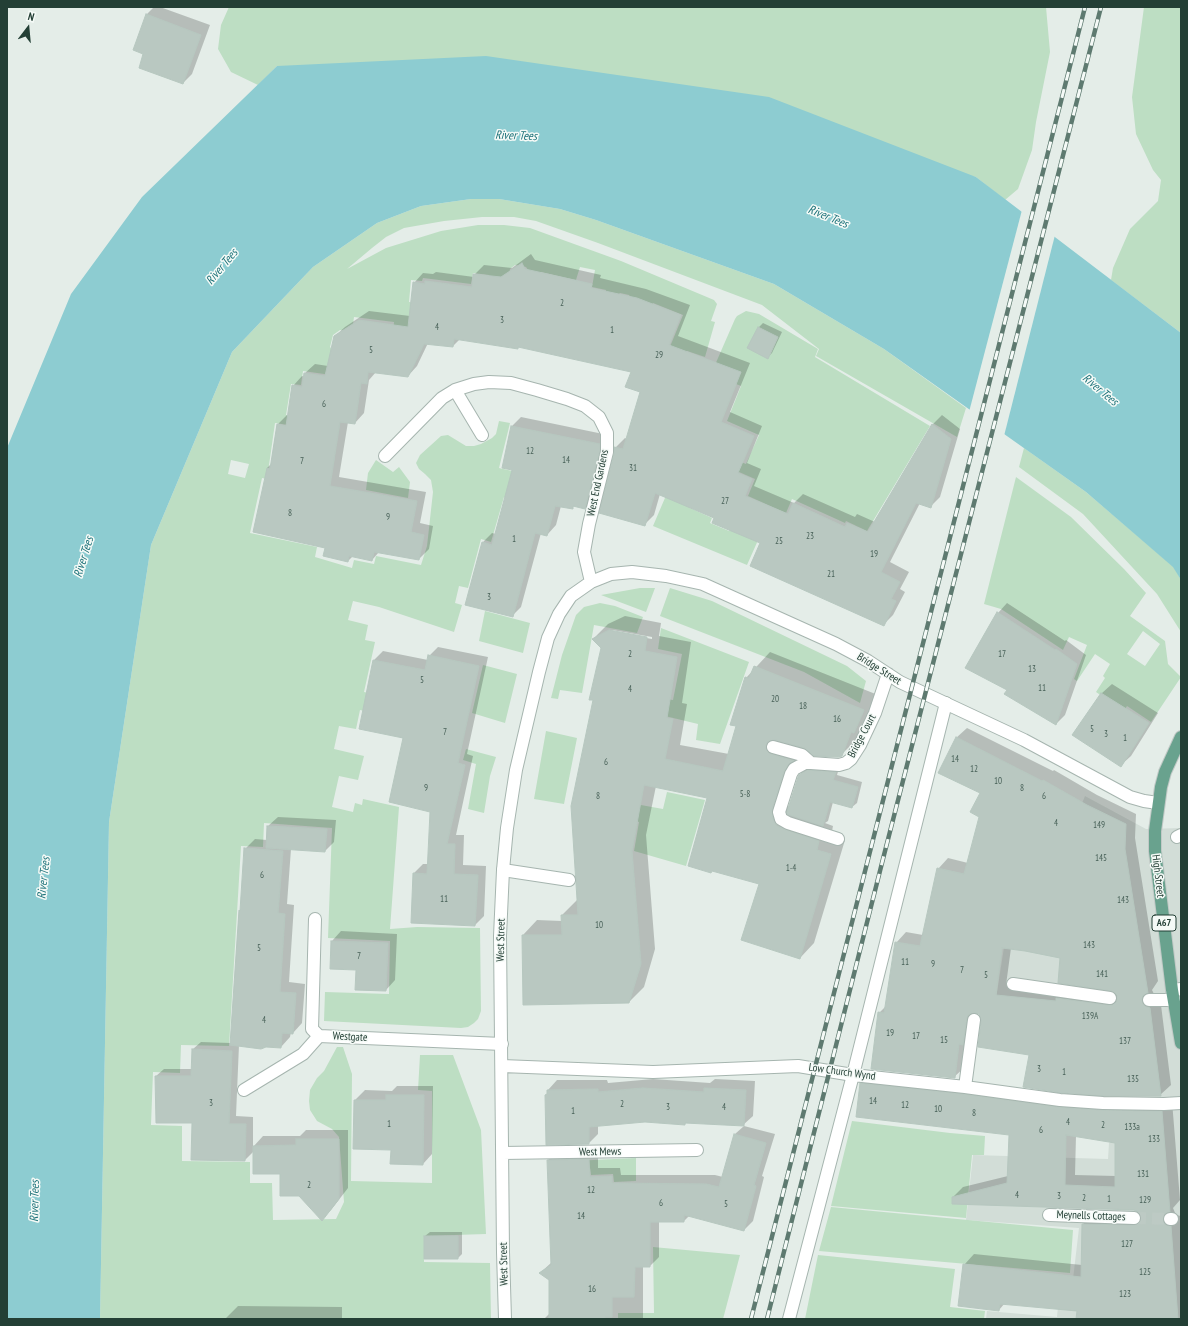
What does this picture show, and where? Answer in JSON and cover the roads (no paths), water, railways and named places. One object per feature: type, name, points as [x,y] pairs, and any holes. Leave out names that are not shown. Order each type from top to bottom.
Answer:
[{"type":"main road","name":"A67","points":[[1158,803],[1166,772],[1181,737]]},
{"type":"main road","name":"High Street","points":[[1158,803],[1155,831],[1155,851],[1176,993],[1181,1044]]},
{"type":"street","name":"West End Gardens","points":[[385,456],[433,405],[455,390],[474,384],[489,382],[511,383],[567,399],[585,406],[599,417],[607,433],[607,452],[589,524],[584,552],[591,582]]},
{"type":"street","points":[[455,390],[482,435]]},
{"type":"street","name":"Bridge Street","points":[[591,582],[611,574],[632,572],[666,576],[703,584],[836,644],[911,688],[1024,740],[1130,797],[1158,803]]},
{"type":"street","name":"West Street","points":[[506,1319],[503,1252],[500,936],[503,870],[507,828],[516,770],[548,638],[559,614],[571,596],[591,582]]},
{"type":"street","name":"Bridge Court","points":[[838,839],[784,822],[780,812],[791,774],[798,766],[811,763],[839,765],[851,760],[875,713],[888,674]]},
{"type":"street","points":[[789,1319],[853,1075],[946,703]]},
{"type":"street","name":"Bridge Court","points":[[774,747],[802,755],[811,763]]},
{"type":"street","points":[[503,870],[568,880]]},
{"type":"street","name":"Westgate","points":[[315,919],[312,1029],[319,1036],[502,1044]]},
{"type":"street","points":[[1013,984],[1110,998]]},
{"type":"street","points":[[1149,1000],[1176,993]]},
{"type":"street","points":[[965,1087],[974,1020]]},
{"type":"street","points":[[244,1090],[302,1054],[319,1036]]},
{"type":"street","name":"Low Church Wynd","points":[[502,1066],[653,1072],[798,1066],[853,1075],[965,1087],[1060,1100],[1104,1103],[1181,1103]]},
{"type":"street","name":"West Mews","points":[[503,1153],[697,1150]]},
{"type":"street","name":"Meynells Cottages","points":[[1049,1215],[1134,1218]]},
{"type":"water","name":"River Tees","points":[[486,56],[769,97],[976,177],[1181,333],[1181,580],[1173,567],[1086,492],[884,349],[774,284],[596,220],[560,209],[499,199],[471,199],[421,206],[377,223],[313,267],[232,352],[151,545],[109,822],[100,1319],[7,1319],[7,448],[71,294],[142,197],[277,66]]},
{"type":"tunnel","points":[[1134,1218],[1170,1219]]},
{"type":"railway","points":[[751,1319],[1085,7]]},
{"type":"railway","points":[[767,1319],[1101,7]]}]
